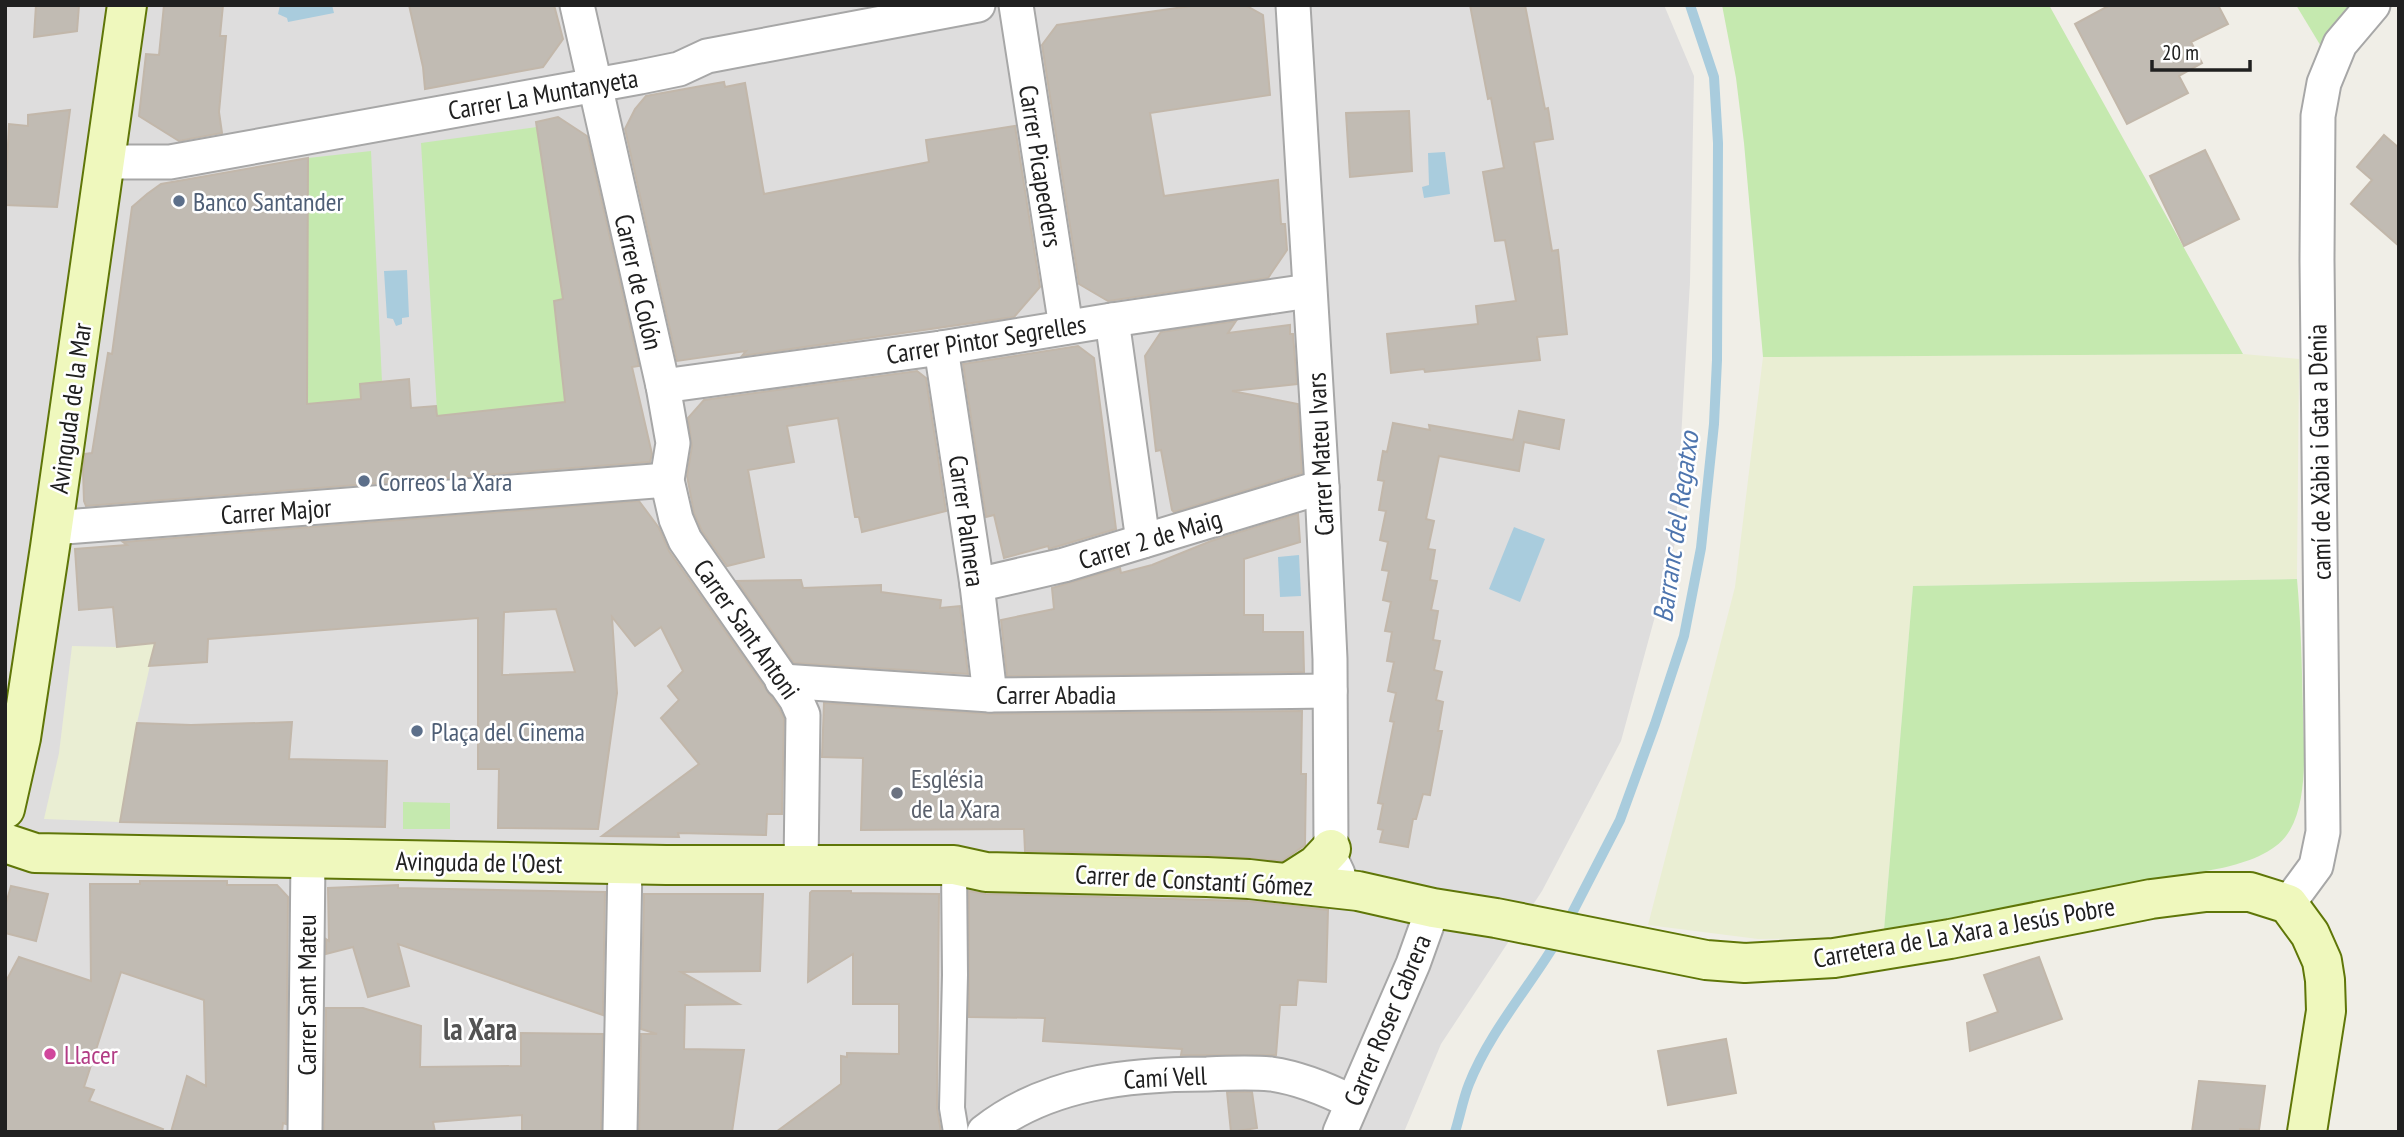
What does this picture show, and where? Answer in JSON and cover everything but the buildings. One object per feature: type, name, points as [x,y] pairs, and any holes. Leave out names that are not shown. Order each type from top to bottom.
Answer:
[{"type":"main road","name":"Avinguda de la Mar","points":[[5,809],[21,738],[127,5]]},
{"type":"main road","name":"Avinguda de l'Oest","points":[[5,843],[35,853],[625,864],[954,865]]},
{"type":"main road","points":[[1288,883],[1316,865],[1331,849]]},
{"type":"main road","name":"Carrer de Constantí Gómez","points":[[954,865],[986,872],[1207,877],[1288,883],[1358,891],[1433,908]]},
{"type":"main road","name":"Carretera de La Xara a Jesús Pobre","points":[[1433,908],[1706,960],[1745,963],[1786,962],[1892,950],[2180,894],[2250,892],[2288,904]]},
{"type":"main road","points":[[2288,904],[2302,921],[2317,948],[2325,981],[2326,1011],[2307,1132]]},
{"type":"street","name":"Carrer de Colón","points":[[577,5],[663,386],[673,443],[667,480]]},
{"type":"street","name":"Carrer La Muntanyeta","points":[[104,162],[170,162],[679,69],[707,57],[978,5]]},
{"type":"street","name":"Carrer Picapedrers","points":[[1016,5],[1066,327]]},
{"type":"street","name":"Carrer Mateu Ivars","points":[[1293,5],[1322,487],[1330,691],[1331,849],[1334,869],[1339,877],[1358,891]]},
{"type":"street","name":"camí de Xàbia i Gata a Dénia","points":[[2288,904],[2316,866],[2323,832],[2318,116],[2324,83],[2340,44],[2373,5]]},
{"type":"street","name":"Carrer Pintor Segrelles","points":[[663,386],[941,348],[1310,291]]},
{"type":"street","points":[[1112,320],[1143,541]]},
{"type":"street","name":"Carrer Palmera","points":[[941,348],[977,585],[990,695]]},
{"type":"street","name":"Carrer Major","points":[[52,528],[667,480]]},
{"type":"street","name":"Carrer Sant Antoni","points":[[667,480],[676,519],[685,540],[800,706],[803,715],[802,866]]},
{"type":"street","name":"Carrer 2 de Maig","points":[[977,585],[1064,565],[1322,487]]},
{"type":"street","name":"Carrer Abadia","points":[[782,681],[990,695],[1330,691]]},
{"type":"street","name":"Carrer Sant Mateu","points":[[305,1132],[308,858]]},
{"type":"street","points":[[620,1132],[625,864]]},
{"type":"street","points":[[954,865],[952,1108],[956,1132]]},
{"type":"street","name":"Carrer Roser Cabrera","points":[[1346,1117],[1413,964],[1433,908]]},
{"type":"street","name":"Camí Vell","points":[[984,1132],[1026,1105],[1054,1095],[1112,1079],[1148,1075],[1271,1074],[1319,1086],[1346,1117]]},
{"type":"shaded area","points":[[5,5],[1664,5],[1694,76],[1690,282],[1675,543],[1621,741],[1542,891],[1441,1044],[1404,1132],[5,1132]]},
{"type":"green space","points":[[1722,5],[2049,5],[2243,354],[1763,357],[1744,143],[1736,78]]},
{"type":"green space","points":[[2296,5],[2358,5],[2322,48]]},
{"type":"green space","points":[[537,127],[563,299],[554,301],[565,402],[480,411],[439,444],[421,143]]},
{"type":"green space","points":[[371,151],[382,382],[360,384],[361,399],[306,408],[308,158]]},
{"type":"green space","points":[[2243,354],[2299,359],[2297,579],[1913,586],[1884,930],[1828,938],[1758,939],[1648,925],[1735,587],[1763,357]]},
{"type":"green space","points":[[2297,579],[2304,773],[2296,817],[2290,830],[2277,845],[2251,859],[2222,868],[1884,930],[1913,586]]},
{"type":"green space","points":[[155,643],[137,723],[120,822],[44,819],[59,753],[72,646],[117,647]]},
{"type":"green space","points":[[403,802],[450,803],[450,829],[403,829]]},
{"type":"water","points":[[280,5],[332,5],[334,13],[288,22],[287,18],[278,14]]},
{"type":"water","points":[[1445,152],[1450,194],[1424,198],[1422,187],[1429,185],[1428,153]]},
{"type":"water","points":[[407,270],[409,317],[402,318],[402,324],[396,326],[393,319],[387,318],[384,271]]},
{"type":"water","points":[[1514,527],[1545,539],[1520,602],[1489,589]]},
{"type":"water","points":[[1299,555],[1301,596],[1280,597],[1278,557]]},
{"type":"waterway","name":"Barranc del Regatxo","points":[[1567,923],[1620,820],[1655,724],[1684,636],[1701,548],[1714,424],[1717,360],[1718,143],[1714,77],[1690,5]]},
{"type":"waterway","name":"Barranc del Regatxo","points":[[1455,1132],[1467,1090],[1488,1046],[1558,939]]},
{"type":"place","name":"Banco Santander","points":[[179,201]]},
{"type":"place","name":"Correos la Xara","points":[[364,481]]},
{"type":"place","name":"Plaça del Cinema","points":[[417,731]]},
{"type":"place","name":"Església de la Xara","points":[[897,793]]},
{"type":"place","name":"Llacer","points":[[50,1054]]},
{"type":"district","name":"la Xara","points":[[480,1028]]}]
